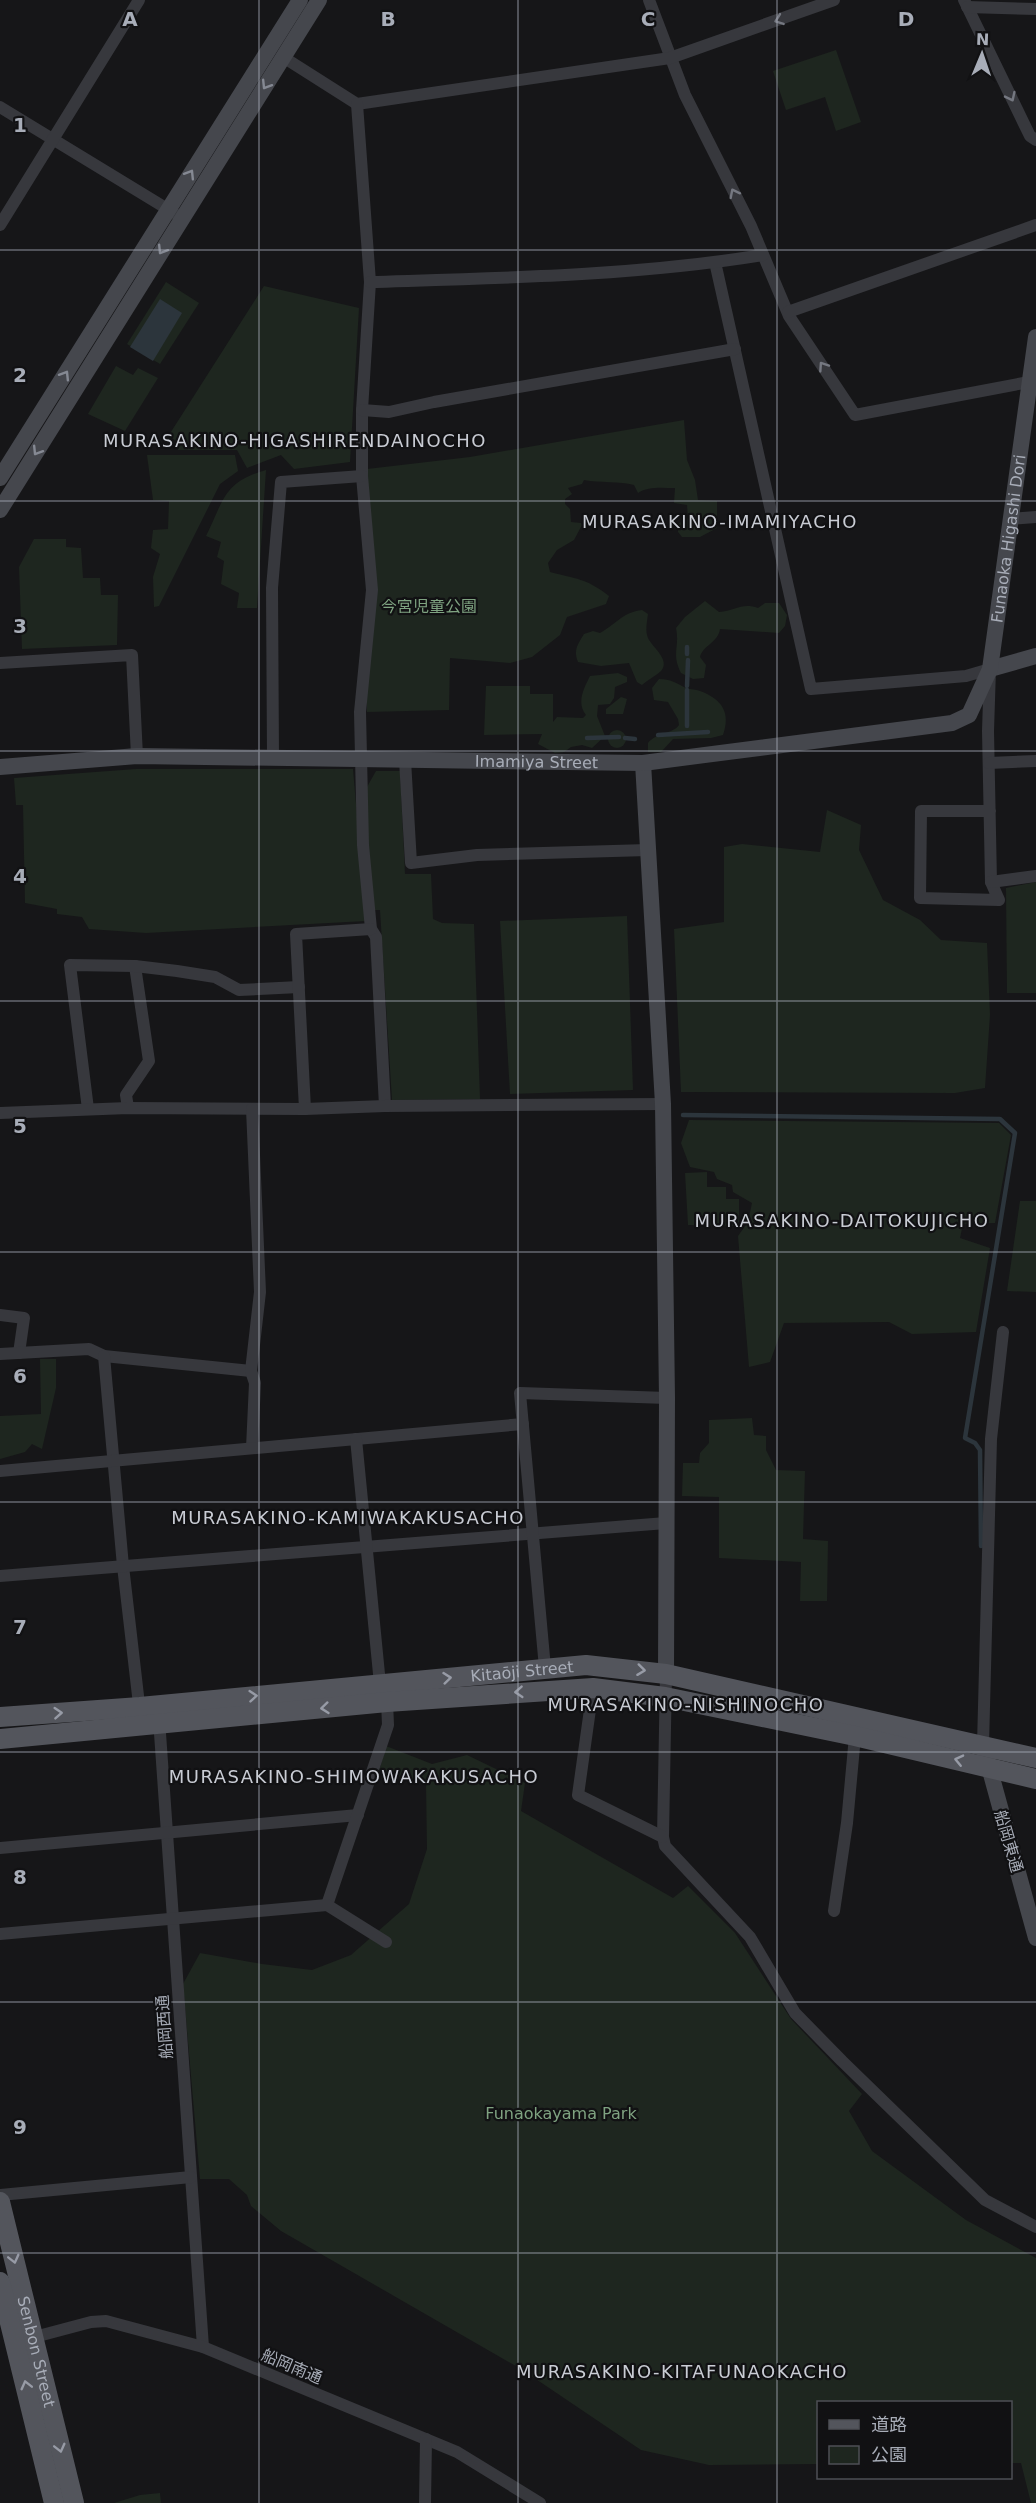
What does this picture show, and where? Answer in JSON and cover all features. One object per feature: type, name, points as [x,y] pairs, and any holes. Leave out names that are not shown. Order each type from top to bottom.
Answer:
[{"type":"main road","name":"Kitaōji Street","points":[[0,1739],[150,1726],[546,1668],[608,1666],[666,1674],[1036,1758]]},
{"type":"main road","name":"Kitaōji Street","points":[[0,1717],[384,1693],[593,1688],[665,1697],[855,1736],[1036,1779]]},
{"type":"main road","name":"Senbon Street","points":[[0,2202],[54,2503]]},
{"type":"main road","name":"Senbon Street","points":[[0,2282],[24,2339],[74,2503]]},
{"type":"street","points":[[1,222],[140,0]]},
{"type":"street","points":[[276,53],[300,0]]},
{"type":"street","points":[[0,510],[51,412],[276,53],[319,0]]},
{"type":"street","points":[[649,0],[685,95],[763,255],[788,312],[855,415],[1029,382]]},
{"type":"street","points":[[276,53],[357,104],[670,58],[834,0]]},
{"type":"street","points":[[965,4],[1036,9]]},
{"type":"street","points":[[965,4],[1030,136],[1036,140]]},
{"type":"street","points":[[357,104],[370,282],[362,410],[362,476],[372,590],[360,712],[360,759],[363,845],[371,929],[376,937],[386,1106]]},
{"type":"street","points":[[0,107],[175,214]]},
{"type":"street","points":[[788,312],[1036,225]]},
{"type":"street","points":[[370,282],[530,277],[715,262],[763,255]]},
{"type":"street","points":[[715,262],[811,689],[966,676],[1036,656]]},
{"type":"street","name":"Funaoka Higashi Dori","points":[[990,669],[1036,337]]},
{"type":"street","points":[[362,410],[389,412],[735,349]]},
{"type":"street","points":[[0,478],[51,412]]},
{"type":"street","points":[[273,757],[272,588],[281,482],[362,476]]},
{"type":"street","points":[[1011,519],[1036,517]]},
{"type":"street","points":[[0,663],[132,655],[137,756]]},
{"type":"street","points":[[990,669],[988,763],[990,811],[991,882],[999,900],[920,898],[921,811],[990,811]]},
{"type":"street","name":"Imamiya Street","points":[[0,767],[137,756],[644,763],[952,723],[969,715],[990,669]]},
{"type":"street","points":[[405,760],[411,863],[477,855],[648,850]]},
{"type":"street","points":[[988,763],[1036,761]]},
{"type":"street","points":[[644,763],[663,1104],[667,1398],[663,1837],[665,1846],[750,1937],[795,2013],[967,2185],[985,2200],[1036,2227]]},
{"type":"street","points":[[991,882],[1036,876]]},
{"type":"street","points":[[305,1109],[296,934],[371,929]]},
{"type":"street","points":[[88,1109],[70,965],[135,966],[215,977],[239,990],[299,987]]},
{"type":"street","points":[[128,1107],[126,1095],[149,1060],[135,966]]},
{"type":"street","points":[[0,1113],[128,1107],[305,1109],[386,1106],[663,1104]]},
{"type":"street","points":[[252,1109],[260,1292],[251,1371],[255,1383],[252,1448]]},
{"type":"street","points":[[0,1315],[24,1318],[19,1353]]},
{"type":"street","points":[[983,1745],[991,1439],[1003,1332]]},
{"type":"street","points":[[0,1354],[89,1349],[104,1356],[251,1371]]},
{"type":"street","points":[[104,1356],[123,1566],[149,1706],[150,1726]]},
{"type":"street","points":[[546,1668],[520,1392],[667,1398]]},
{"type":"street","points":[[0,1471],[523,1424]]},
{"type":"street","points":[[327,1905],[388,1725],[356,1439]]},
{"type":"street","points":[[0,1576],[666,1523]]},
{"type":"street","points":[[593,1688],[578,1795],[663,1837]]},
{"type":"street","name":"船岡西通","points":[[149,1706],[150,1726],[167,1833],[203,2347]]},
{"type":"street","points":[[834,1911],[847,1822],[855,1736]]},
{"type":"street","name":"船岡東通","points":[[983,1745],[1036,1938]]},
{"type":"street","points":[[0,1848],[358,1815]]},
{"type":"street","points":[[0,1934],[327,1905],[386,1942]]},
{"type":"street","points":[[0,2195],[191,2177]]},
{"type":"street","name":"船岡南通","points":[[24,2339],[91,2322],[106,2321],[203,2347],[457,2452],[540,2503]]},
{"type":"street","points":[[425,2503],[426,2439]]},
{"type":"green space","points":[[836,50],[861,122],[836,131],[825,97],[786,110],[773,71]]},
{"type":"green space","points":[[166,282],[199,303],[160,364],[127,344]]},
{"type":"green space","points":[[264,286],[359,308],[350,462],[294,469],[281,455],[247,468],[237,450],[178,450],[178,443],[169,435]]},
{"type":"green space","points":[[116,366],[133,375],[138,368],[158,378],[125,431],[88,414]]},
{"type":"green space","name":"今宮児童公園","points":[[684,420],[687,460],[695,480],[698,500],[717,501],[717,528],[700,537],[682,537],[678,532],[678,524],[688,518],[687,505],[674,503],[675,488],[651,488],[638,493],[634,485],[584,480],[582,484],[568,488],[572,494],[565,499],[565,504],[570,509],[571,522],[582,525],[574,540],[557,550],[548,563],[550,572],[594,586],[609,596],[606,604],[567,617],[560,635],[532,657],[510,663],[450,658],[449,710],[367,712],[367,469],[470,457]]},
{"type":"green space","points":[[147,455],[235,455],[238,471],[220,484],[159,606],[154,607],[153,577],[160,554],[151,548],[153,530],[168,529],[169,501],[153,500]]},
{"type":"green space","points":[[266,470],[257,608],[237,608],[239,593],[221,584],[224,561],[217,557],[221,542],[206,536],[222,502],[233,487],[241,480]]},
{"type":"green space","points":[[34,539],[66,539],[66,547],[81,548],[83,578],[100,578],[101,595],[118,595],[117,645],[22,649],[19,567]]},
{"type":"green space","points":[[705,601],[719,612],[743,606],[758,608],[765,603],[779,603],[787,615],[785,626],[779,633],[720,629],[719,634],[700,657],[706,665],[704,678],[693,679],[681,673],[678,666],[676,628],[685,617]]},
{"type":"green space","points":[[642,610],[648,614],[646,629],[648,638],[664,662],[659,673],[642,685],[637,682],[629,663],[601,666],[578,662],[576,651],[584,634],[593,631],[600,633],[624,616]]},
{"type":"green space","points":[[618,673],[627,677],[627,682],[615,687],[614,698],[610,704],[598,705],[597,716],[605,736],[592,748],[582,745],[555,753],[538,744],[542,734],[484,735],[486,686],[530,686],[530,694],[553,694],[553,722],[557,717],[583,718],[586,715],[581,701],[590,676]]},
{"type":"green space","points":[[659,679],[700,691],[714,698],[725,714],[723,735],[711,738],[673,739],[661,752],[648,752],[648,743],[652,739],[679,725],[668,702],[654,700],[652,688]]},
{"type":"green space","points":[[621,697],[627,699],[623,714],[606,714],[606,709]]},
{"type":"green space","points":[[617,730],[623,733],[626,739],[623,745],[617,748],[611,745],[608,739],[611,733]]},
{"type":"green space","points":[[136,769],[353,769],[366,921],[146,933],[89,929],[82,917],[57,914],[57,909],[25,903],[23,805],[16,805],[14,778]]},
{"type":"green space","points":[[376,771],[400,771],[405,874],[431,874],[433,919],[442,923],[474,924],[480,1099],[392,1100],[380,910],[372,910],[365,800],[367,787]]},
{"type":"green space","points":[[827,810],[861,825],[859,850],[883,900],[920,920],[941,940],[987,943],[990,1015],[985,1088],[955,1093],[681,1092],[674,929],[724,922],[724,847],[742,844],[820,852]]},
{"type":"green space","points":[[1036,882],[1036,993],[1007,993],[1006,888]]},
{"type":"green space","points":[[627,916],[633,1090],[510,1094],[500,921]]},
{"type":"green space","points":[[689,1120],[999,1123],[1011,1135],[995,1223],[963,1224],[960,1238],[990,1248],[976,1332],[912,1334],[889,1322],[784,1323],[770,1362],[749,1367],[738,1236],[748,1222],[752,1203],[733,1192],[732,1185],[717,1179],[714,1172],[690,1167],[681,1143]]},
{"type":"green space","points":[[707,1172],[707,1187],[726,1187],[726,1199],[739,1199],[739,1226],[688,1225],[685,1173]]},
{"type":"green space","points":[[1020,1201],[1036,1201],[1036,1292],[1007,1291]]},
{"type":"green space","points":[[40,1359],[56,1359],[56,1388],[42,1449],[32,1444],[25,1452],[0,1459],[0,1416],[41,1414]]},
{"type":"green space","points":[[752,1418],[754,1435],[766,1436],[766,1450],[776,1470],[805,1471],[803,1539],[828,1541],[827,1601],[800,1601],[801,1562],[719,1558],[719,1497],[682,1496],[683,1463],[699,1463],[700,1453],[709,1443],[709,1420]]},
{"type":"green space","name":"Funaokayama Park","points":[[386,1746],[432,1764],[467,1755],[525,1783],[521,1811],[673,1898],[688,1886],[735,1933],[791,2019],[862,2094],[849,2111],[872,2151],[966,2220],[1036,2258],[1036,2503],[1031,2503],[1021,2463],[1012,2463],[1012,2401],[817,2401],[817,2464],[709,2465],[641,2450],[521,2369],[281,2231],[251,2206],[247,2195],[229,2179],[200,2179],[183,1984],[200,1953],[312,1970],[351,1955],[409,1904],[427,1849],[426,1784],[379,1771]]},
{"type":"green space","points":[[160,2493],[161,2503],[114,2503],[140,2495]]},
{"type":"shaded area","points":[[160,299],[182,313],[153,361],[130,347]]},
{"type":"waterway","points":[[687,647],[687,654]]},
{"type":"waterway","points":[[687,686],[688,660]]},
{"type":"waterway","points":[[687,690],[687,726]]},
{"type":"waterway","points":[[658,735],[708,732]]},
{"type":"waterway","points":[[587,738],[619,737]]},
{"type":"waterway","points":[[625,738],[635,739]]},
{"type":"waterway","points":[[683,1115],[1000,1119],[1015,1133],[965,1438],[975,1443],[980,1450],[981,1546]]},
{"type":"district","name":"MURASAKINO-HIGASHIRENDAINOCHO","points":[[295,441]]},
{"type":"district","name":"MURASAKINO-IMAMIYACHO","points":[[720,522]]},
{"type":"district","name":"MURASAKINO-DAITOKUJICHO","points":[[842,1221]]},
{"type":"district","name":"MURASAKINO-KAMIWAKAKUSACHO","points":[[348,1518]]},
{"type":"district","name":"MURASAKINO-NISHINOCHO","points":[[686,1705]]},
{"type":"district","name":"MURASAKINO-SHIMOWAKAKUSACHO","points":[[354,1777]]},
{"type":"district","name":"MURASAKINO-KITAFUNAOKACHO","points":[[682,2372]]}]
